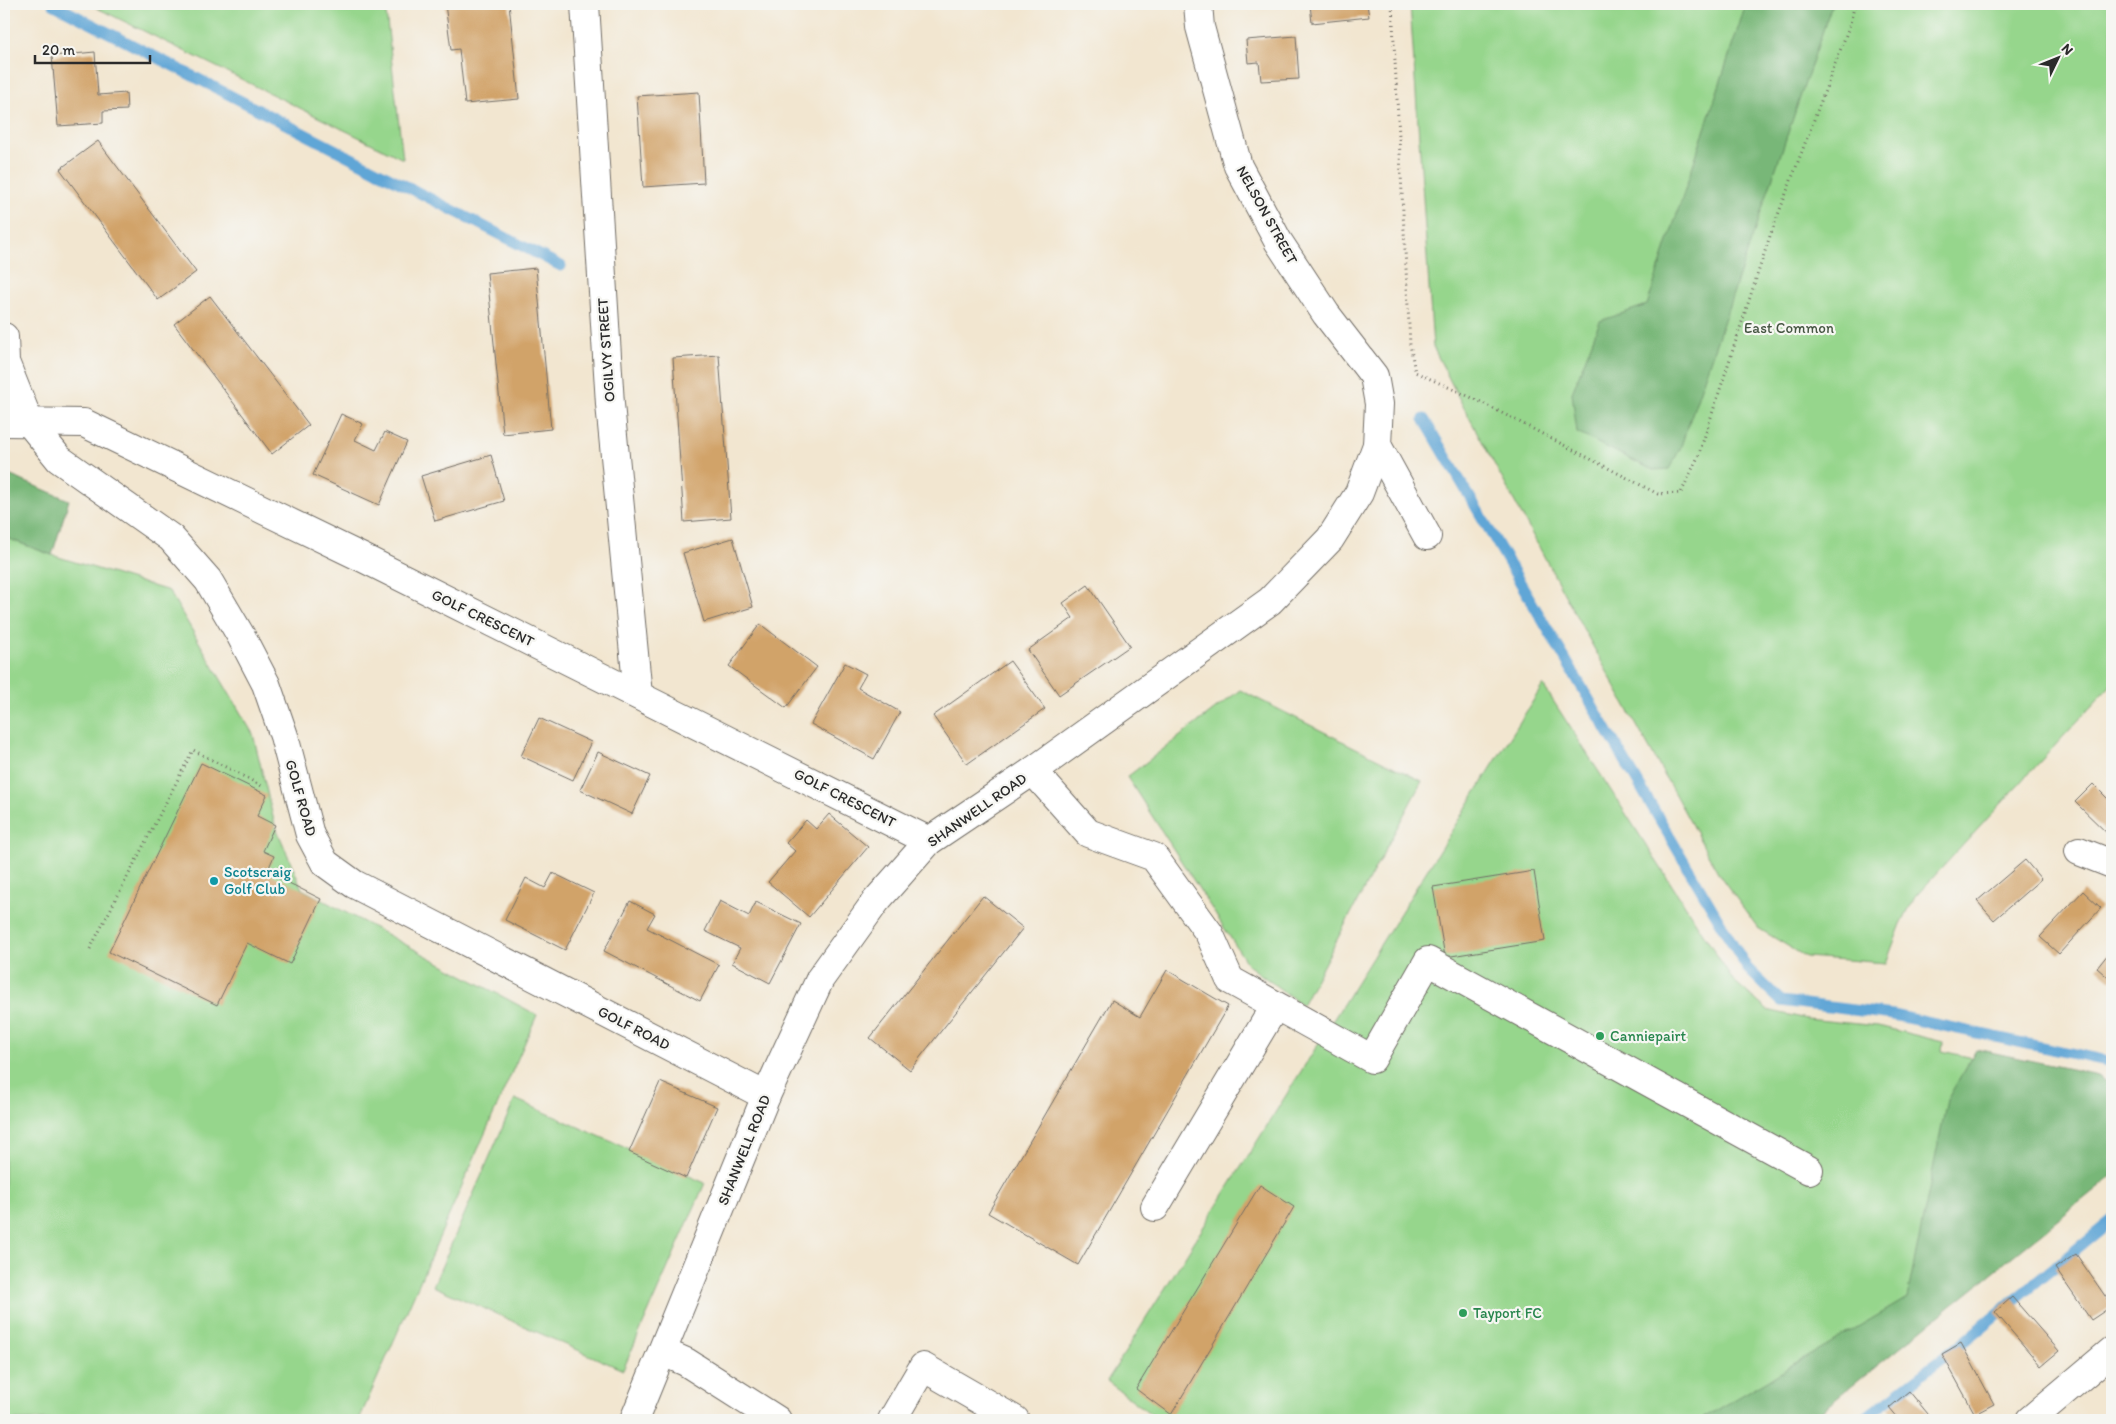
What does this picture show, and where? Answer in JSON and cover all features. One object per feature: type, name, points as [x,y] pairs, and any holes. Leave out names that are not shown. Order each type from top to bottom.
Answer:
[{"type":"street","name":"OGILVY STREET","points":[[584,4],[610,404],[638,695]]},
{"type":"street","name":"NELSON STREET","points":[[1198,4],[1200,27],[1238,166],[1278,241],[1326,314],[1374,376]]},
{"type":"street","name":"GOLF ROAD","points":[[4,337],[6,362],[16,422],[59,459],[171,538],[208,580],[241,636],[266,684],[284,736],[310,835],[325,863],[354,884],[766,1096]]},
{"type":"street","name":"SHANWELL ROAD","points":[[634,1420],[766,1096],[820,979],[876,901],[930,841],[1033,771],[1270,601],[1330,539],[1359,493],[1378,445],[1379,404],[1374,376]]},
{"type":"street","name":"GOLF CRESCENT","points":[[16,422],[84,423],[638,695],[930,841]]},
{"type":"street","points":[[1378,445],[1427,536]]},
{"type":"street","points":[[1033,771],[1088,833],[1154,856],[1209,933],[1230,980],[1372,1059],[1428,962],[1809,1170]]},
{"type":"street","points":[[2079,851],[2112,864]]},
{"type":"street","points":[[1155,1208],[1274,1006]]},
{"type":"street","points":[[2030,1420],[2112,1351]]},
{"type":"street","points":[[663,1352],[686,1362],[777,1420]]},
{"type":"street","points":[[892,1420],[923,1367],[1015,1420]]},
{"type":"path","points":[[1392,4],[1410,344],[1415,372],[1479,401],[1658,494],[1681,493],[1698,457],[1770,236],[1849,27],[1855,4]]},
{"type":"path","points":[[90,949],[193,750],[303,808]]},
{"type":"green space","points":[[89,4],[385,4],[403,159]]},
{"type":"green space","name":"East Common","points":[[1410,4],[2112,4],[2112,684],[1915,897],[1901,924],[1886,963],[1806,957],[1758,928],[1720,876],[1574,612],[1433,347]]},
{"type":"green space","points":[[1746,4],[1832,4],[1680,449],[1669,469],[1653,470],[1577,433],[1572,393],[1600,321],[1647,305]]},
{"type":"green space","points":[[4,473],[69,500],[52,555],[4,537]]},
{"type":"green space","name":"Scotscraig Golf Club","points":[[4,537],[52,555],[169,591],[253,734],[275,825],[302,889],[537,1015],[359,1420],[4,1420]]},
{"type":"green space","name":"Canniepairt","points":[[1543,685],[1733,980],[1767,1010],[1807,1019],[1878,1026],[1943,1042],[1942,1051],[2004,1065],[1960,1261],[1731,1420],[1159,1420],[1107,1381]]},
{"type":"green space","points":[[1240,690],[1422,781],[1302,1005],[1248,965],[1127,777]]},
{"type":"green space","points":[[1976,1049],[2094,1074],[2112,1086],[2112,1176],[1810,1420],[1700,1420],[1907,1298],[1947,1100]]},
{"type":"green space","points":[[515,1099],[705,1183],[623,1370],[433,1286]]},
{"type":"building","points":[[445,4],[509,4],[519,99],[465,104],[459,49],[451,50]]},
{"type":"building","points":[[1310,4],[1367,4],[1369,17],[1312,23]]},
{"type":"building","points":[[1296,36],[1299,79],[1261,81],[1259,62],[1248,63],[1246,40]]},
{"type":"building","points":[[95,52],[98,95],[126,93],[127,110],[103,111],[103,123],[58,126],[52,56]]},
{"type":"building","points":[[699,92],[704,183],[643,187],[637,96]]},
{"type":"building","points":[[98,141],[196,272],[158,300],[60,169]]},
{"type":"building","points":[[536,268],[551,429],[503,434],[487,273]]},
{"type":"building","points":[[210,296],[309,425],[272,454],[174,324]]},
{"type":"building","points":[[719,355],[731,518],[684,522],[673,358]]},
{"type":"building","points":[[341,414],[363,424],[355,440],[376,450],[385,432],[407,442],[379,505],[313,475]]},
{"type":"building","points":[[491,455],[504,501],[435,521],[421,476]]},
{"type":"building","points":[[733,538],[753,607],[704,622],[683,553]]},
{"type":"building","points":[[1088,585],[1130,646],[1059,695],[1028,650],[1073,618],[1063,603]]},
{"type":"building","points":[[760,624],[817,667],[786,708],[729,666]]},
{"type":"building","points":[[1010,661],[1045,709],[967,764],[933,716]]},
{"type":"building","points":[[845,663],[866,674],[858,688],[900,712],[874,759],[811,724]]},
{"type":"building","points":[[539,718],[591,742],[573,780],[521,756]]},
{"type":"building","points":[[598,752],[650,776],[632,814],[580,790]]},
{"type":"building","name":"Scotscraig Golf Club","points":[[201,763],[267,795],[257,816],[275,825],[263,851],[274,856],[267,872],[321,899],[290,964],[247,943],[217,1005],[109,952]]},
{"type":"building","points":[[2093,784],[2112,803],[2112,838],[2075,802]]},
{"type":"building","points":[[829,814],[868,847],[809,917],[768,882],[795,851],[786,843],[806,820],[816,829]]},
{"type":"building","points":[[2025,860],[2041,879],[1994,920],[1977,901]]},
{"type":"building","points":[[1534,871],[1545,941],[1445,957],[1433,887]]},
{"type":"building","points":[[553,873],[594,893],[565,950],[505,920],[526,878],[545,888]]},
{"type":"building","points":[[2083,891],[2101,908],[2059,954],[2040,937]]},
{"type":"building","points":[[983,896],[1023,928],[910,1070],[870,1038]]},
{"type":"building","points":[[630,901],[655,914],[647,928],[719,965],[700,1001],[604,951]]},
{"type":"building","points":[[720,901],[749,916],[756,902],[801,924],[770,983],[732,963],[740,948],[705,931]]},
{"type":"building","points":[[2112,949],[2112,981],[2097,968]]},
{"type":"building","points":[[1167,970],[1228,1006],[1078,1265],[988,1213],[1112,1000],[1140,1017]]},
{"type":"building","points":[[660,1082],[717,1107],[686,1178],[629,1152]]},
{"type":"building","points":[[1260,1185],[1294,1207],[1171,1415],[1136,1389]]},
{"type":"building","points":[[2076,1254],[2112,1306],[2091,1320],[2055,1268]]},
{"type":"building","points":[[2012,1297],[2059,1351],[2041,1366],[1995,1312]]},
{"type":"building","points":[[1961,1343],[1994,1404],[1975,1414],[1942,1354]]},
{"type":"building","points":[[1909,1391],[1933,1420],[1899,1420],[1889,1408]]},
{"type":"waterway","points":[[53,4],[561,266]]},
{"type":"waterway","points":[[1424,419],[1747,968],[1781,1001],[1893,1015],[2112,1062]]},
{"type":"waterway","points":[[1862,1420],[1957,1347],[2112,1220]]},
{"type":"place","name":"Scotscraig Golf Club","points":[[214,881]]},
{"type":"place","name":"Canniepairt","points":[[1600,1036]]},
{"type":"place","name":"Tayport FC","points":[[1463,1313]]}]
